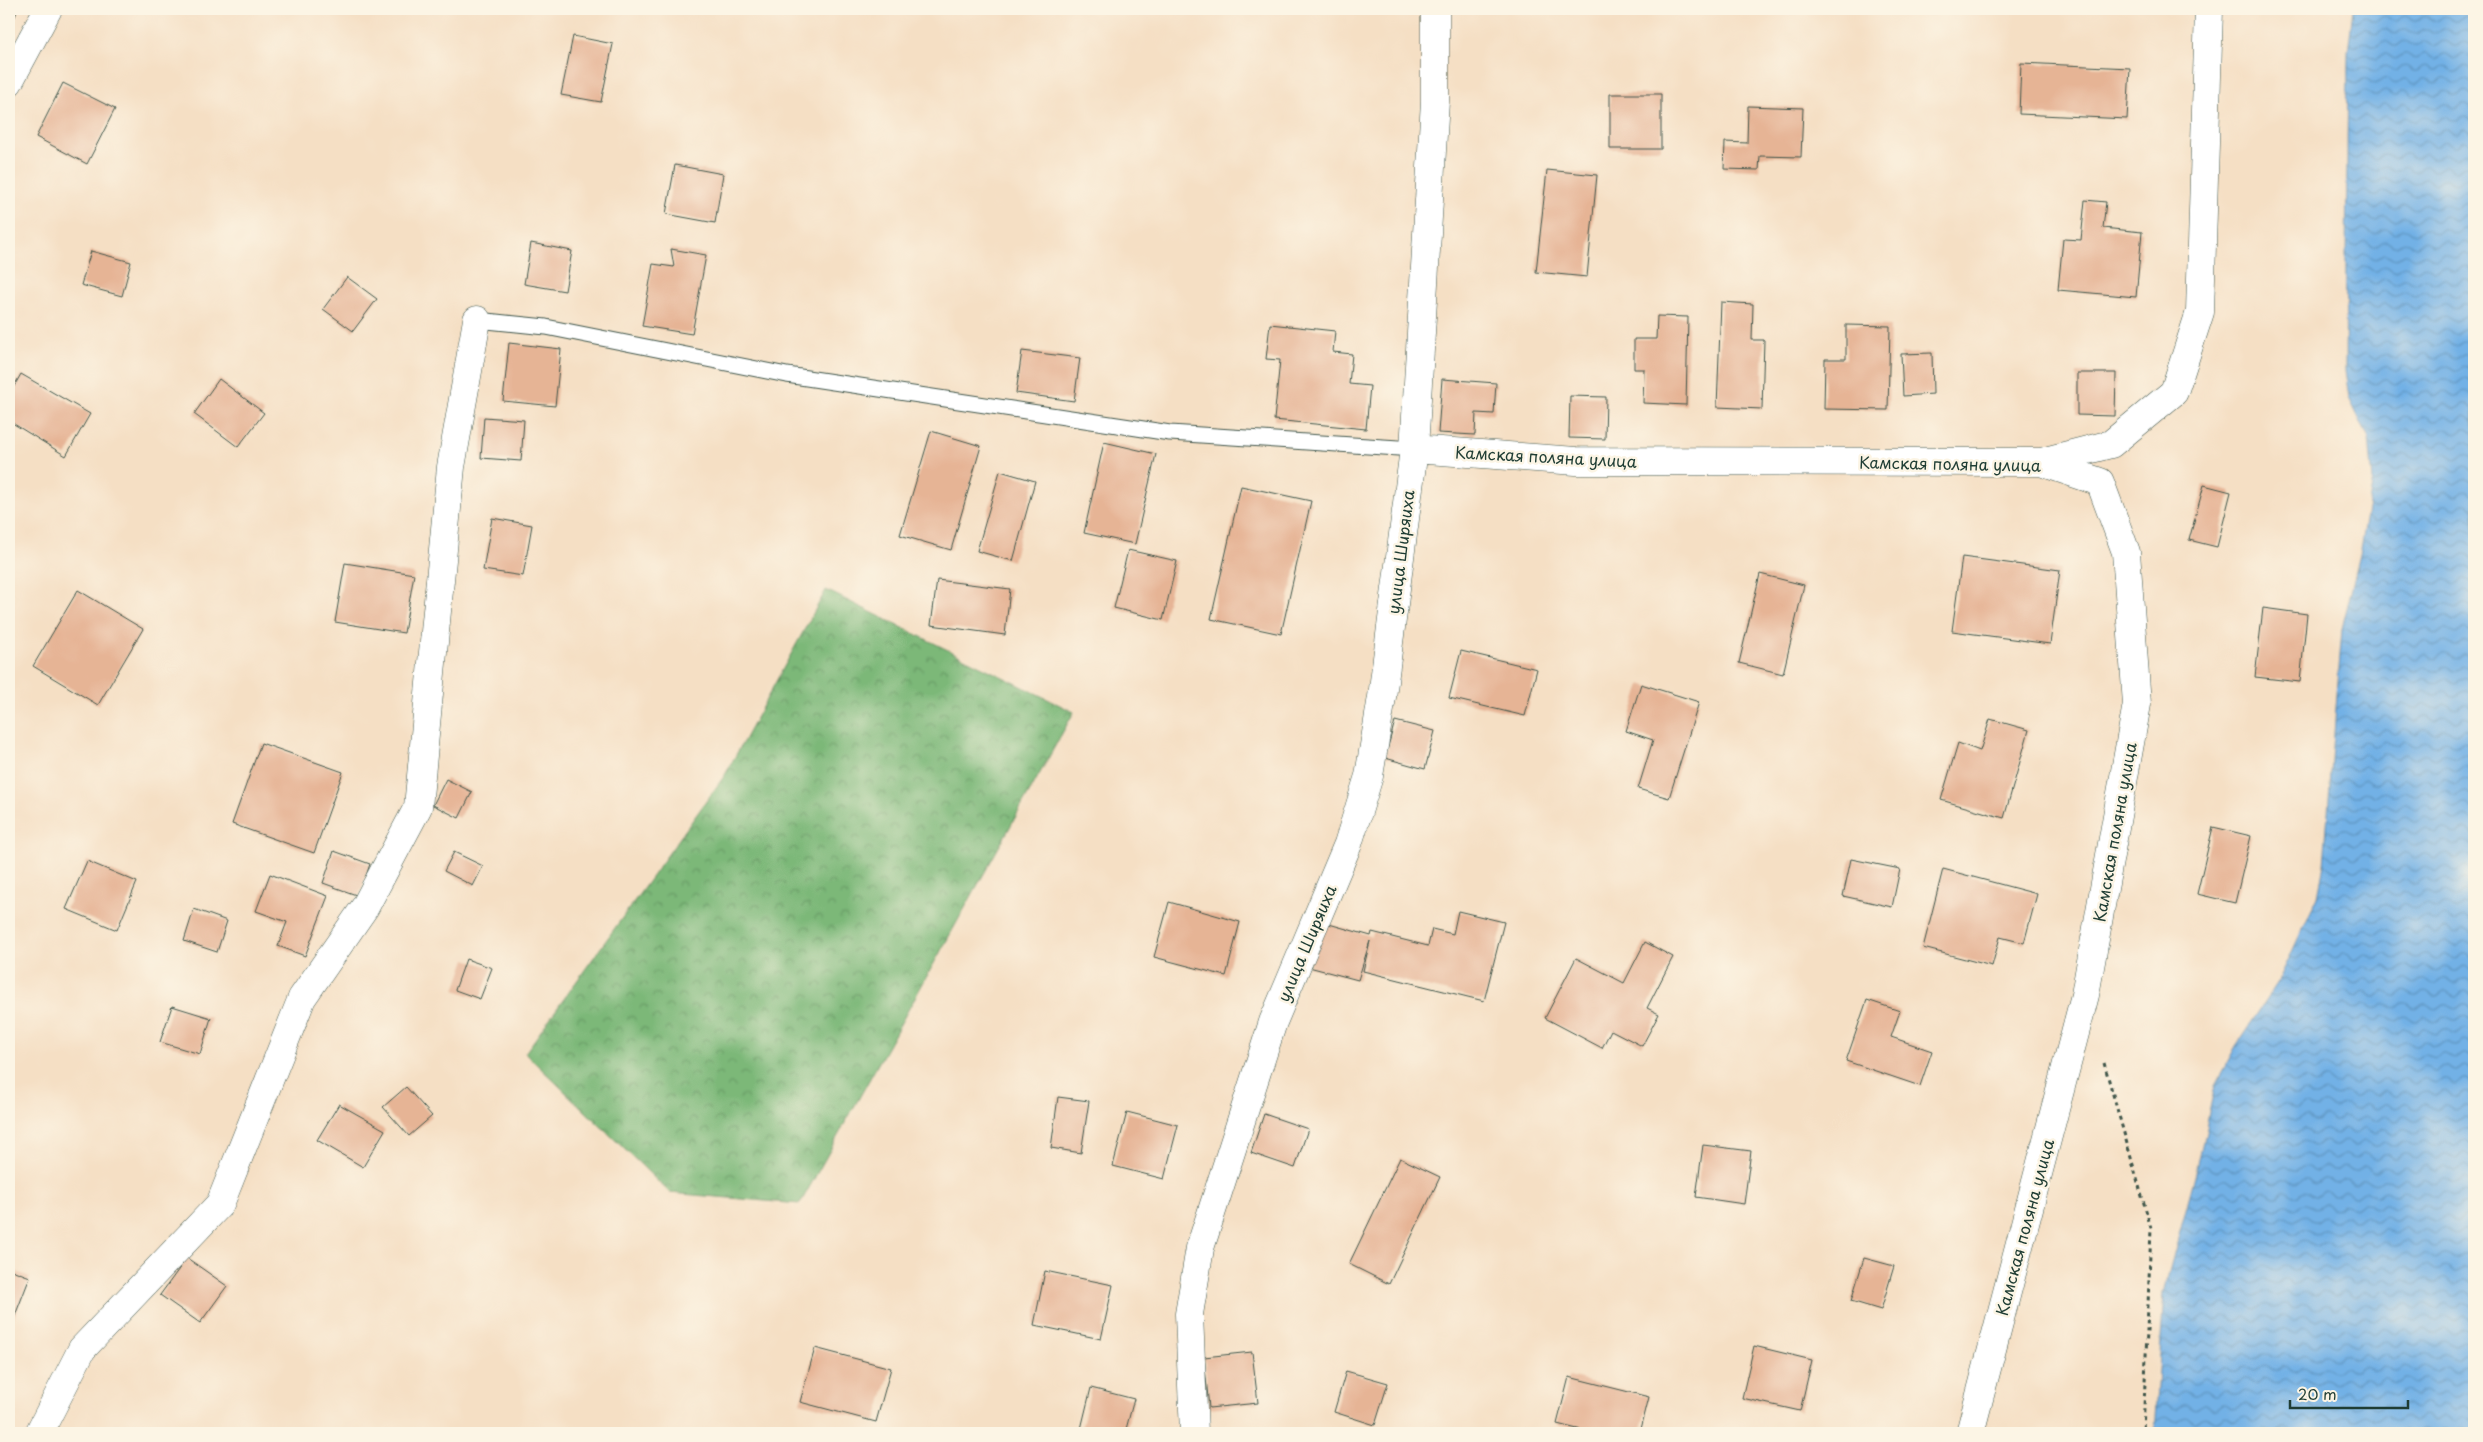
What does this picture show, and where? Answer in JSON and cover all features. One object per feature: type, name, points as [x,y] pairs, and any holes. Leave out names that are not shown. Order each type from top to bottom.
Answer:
[{"type":"street","points":[[9,82],[48,9]]},
{"type":"street","points":[[1414,449],[1435,100],[1435,9]]},
{"type":"street","points":[[2041,462],[2111,444],[2174,392],[2200,312],[2209,9]]},
{"type":"street","points":[[40,1433],[82,1349],[220,1204],[302,998],[365,907],[418,807],[450,467],[477,320]]},
{"type":"street","name":"Камская поляна улица","points":[[1414,449],[1576,461],[2041,462],[2100,482],[2126,552],[2137,704],[2085,995],[1970,1433]]},
{"type":"street","name":"улица Ширяиха","points":[[1194,1433],[1189,1314],[1200,1248],[1272,1022],[1348,844],[1369,776],[1382,697],[1414,449]]},
{"type":"lane","points":[[477,320],[546,327],[787,375],[1170,433],[1414,449]]},
{"type":"path","points":[[2104,1060],[2151,1228],[2142,1433]]},
{"type":"green space","points":[[826,590],[1074,712],[800,1204],[670,1193],[525,1053],[725,775]]},
{"type":"water","points":[[2353,9],[2474,9],[2474,1433],[2155,1433],[2164,1292],[2198,1164],[2215,1085],[2236,1046],[2278,982],[2318,896],[2324,865],[2342,629],[2361,549],[2373,480],[2369,439],[2349,398],[2345,370],[2348,53]]},
{"type":"building","points":[[9,9],[18,9],[9,31]]},
{"type":"building","points":[[573,36],[613,44],[601,102],[561,95]]},
{"type":"building","points":[[2021,63],[2130,68],[2127,119],[2019,114]]},
{"type":"building","points":[[63,83],[115,109],[87,164],[36,137]]},
{"type":"building","points":[[1610,94],[1661,94],[1661,149],[1610,149]]},
{"type":"building","points":[[1748,106],[1803,108],[1801,157],[1760,156],[1759,170],[1724,169],[1725,142],[1747,143]]},
{"type":"building","points":[[675,165],[723,174],[715,223],[666,214]]},
{"type":"building","points":[[1547,170],[1597,175],[1587,277],[1536,272]]},
{"type":"building","points":[[2085,200],[2106,202],[2103,228],[2142,232],[2136,297],[2058,290],[2063,239],[2081,240]]},
{"type":"building","points":[[531,243],[572,251],[565,291],[524,284]]},
{"type":"building","points":[[671,249],[706,255],[692,334],[642,326],[653,264],[674,267]]},
{"type":"building","points":[[91,251],[131,262],[122,296],[81,285]]},
{"type":"building","points":[[347,277],[377,299],[353,331],[323,309]]},
{"type":"building","points":[[1721,302],[1753,304],[1752,340],[1764,340],[1762,409],[1717,407]]},
{"type":"building","points":[[1657,316],[1688,317],[1686,405],[1643,403],[1644,369],[1634,369],[1634,339],[1656,339]]},
{"type":"building","points":[[1270,324],[1335,331],[1333,352],[1352,354],[1349,384],[1370,386],[1366,429],[1274,420],[1280,360],[1266,359]]},
{"type":"building","points":[[1846,325],[1890,326],[1888,410],[1824,409],[1825,359],[1846,359]]},
{"type":"building","points":[[509,343],[561,349],[555,406],[503,401]]},
{"type":"building","points":[[1022,351],[1080,358],[1074,401],[1016,393]]},
{"type":"building","points":[[1932,353],[1933,394],[1903,396],[1901,354]]},
{"type":"building","points":[[2077,373],[2116,373],[2115,416],[2077,415]]},
{"type":"building","points":[[21,374],[90,414],[66,456],[9,421],[9,395]]},
{"type":"building","points":[[219,379],[264,413],[238,447],[194,414]]},
{"type":"building","points":[[1442,379],[1496,383],[1494,414],[1476,413],[1475,435],[1438,433]]},
{"type":"building","points":[[1570,396],[1606,397],[1605,439],[1569,438]]},
{"type":"building","points":[[484,417],[524,420],[521,461],[481,458]]},
{"type":"building","points":[[931,431],[981,446],[951,550],[900,535]]},
{"type":"building","points":[[1104,442],[1156,454],[1135,544],[1084,533]]},
{"type":"building","points":[[1000,471],[1035,481],[1013,561],[977,551]]},
{"type":"building","points":[[2204,485],[2231,492],[2217,547],[2189,540]]},
{"type":"building","points":[[1241,486],[1311,501],[1281,634],[1211,619]]},
{"type":"building","points":[[492,518],[532,525],[523,576],[483,570]]},
{"type":"building","points":[[1128,550],[1177,561],[1163,620],[1114,608]]},
{"type":"building","points":[[1962,557],[2060,570],[2050,644],[1952,631]]},
{"type":"building","points":[[345,563],[414,574],[404,633],[335,622]]},
{"type":"building","points":[[1760,574],[1804,585],[1783,674],[1739,663]]},
{"type":"building","points":[[937,580],[1010,589],[1005,635],[931,625]]},
{"type":"building","points":[[78,590],[143,629],[98,705],[33,666]]},
{"type":"building","points":[[2263,608],[2307,614],[2300,682],[2255,677]]},
{"type":"building","points":[[1461,651],[1537,669],[1525,716],[1449,698]]},
{"type":"building","points":[[1641,684],[1699,702],[1669,798],[1638,789],[1653,740],[1626,731]]},
{"type":"building","points":[[1990,719],[2029,730],[2004,818],[1941,800],[1958,743],[1980,751]]},
{"type":"building","points":[[1395,721],[1435,731],[1425,769],[1385,758]]},
{"type":"building","points":[[261,743],[343,772],[314,853],[232,824]]},
{"type":"building","points":[[446,779],[472,792],[459,818],[433,805]]},
{"type":"building","points":[[2213,827],[2251,836],[2235,903],[2197,894]]},
{"type":"building","points":[[334,851],[370,864],[359,896],[323,883]]},
{"type":"building","points":[[454,852],[483,866],[473,886],[444,871]]},
{"type":"building","points":[[1851,859],[1900,869],[1892,907],[1843,896]]},
{"type":"building","points":[[87,861],[137,882],[117,930],[66,909]]},
{"type":"building","points":[[1943,869],[2037,894],[2024,943],[2000,937],[1992,966],[1923,948]]},
{"type":"building","points":[[270,874],[328,896],[305,956],[278,946],[287,922],[256,911]]},
{"type":"building","points":[[1169,902],[1240,922],[1226,976],[1154,957]]},
{"type":"building","points":[[194,909],[227,921],[217,952],[184,941]]},
{"type":"building","points":[[1458,911],[1504,922],[1484,1001],[1363,971],[1370,941],[1358,980],[1309,967],[1322,922],[1371,936],[1372,932],[1428,946],[1432,929],[1453,934]]},
{"type":"building","points":[[1645,942],[1673,957],[1647,1008],[1659,1014],[1642,1046],[1611,1030],[1602,1048],[1545,1018],[1576,958],[1624,983]]},
{"type":"building","points":[[466,959],[492,968],[480,999],[455,990]]},
{"type":"building","points":[[1867,1000],[1900,1011],[1891,1037],[1932,1051],[1920,1086],[1846,1061]]},
{"type":"building","points":[[172,1006],[211,1018],[200,1054],[160,1042]]},
{"type":"building","points":[[406,1087],[432,1116],[409,1136],[383,1107]]},
{"type":"building","points":[[1058,1097],[1089,1101],[1081,1153],[1051,1148]]},
{"type":"building","points":[[339,1104],[385,1130],[363,1167],[317,1140]]},
{"type":"building","points":[[1127,1112],[1178,1125],[1164,1179],[1113,1166]]},
{"type":"building","points":[[1264,1114],[1308,1129],[1295,1168],[1251,1153]]},
{"type":"building","points":[[1703,1145],[1751,1151],[1744,1204],[1696,1197]]},
{"type":"building","points":[[1400,1158],[1440,1177],[1389,1284],[1349,1264]]},
{"type":"building","points":[[187,1258],[227,1286],[200,1323],[160,1295]]},
{"type":"building","points":[[1864,1258],[1894,1266],[1881,1310],[1851,1301]]},
{"type":"building","points":[[9,1269],[30,1277],[9,1331]]},
{"type":"building","points":[[1045,1271],[1113,1285],[1101,1339],[1034,1325]]},
{"type":"building","points":[[1754,1346],[1812,1360],[1800,1411],[1742,1398]]},
{"type":"building","points":[[815,1348],[891,1368],[876,1422],[800,1402]]},
{"type":"building","points":[[1252,1352],[1258,1403],[1209,1408],[1204,1357]]},
{"type":"building","points":[[1346,1371],[1388,1383],[1375,1425],[1334,1412]]},
{"type":"building","points":[[1569,1377],[1649,1397],[1640,1433],[1594,1433],[1557,1424]]},
{"type":"building","points":[[1091,1388],[1134,1399],[1125,1433],[1080,1433]]}]
